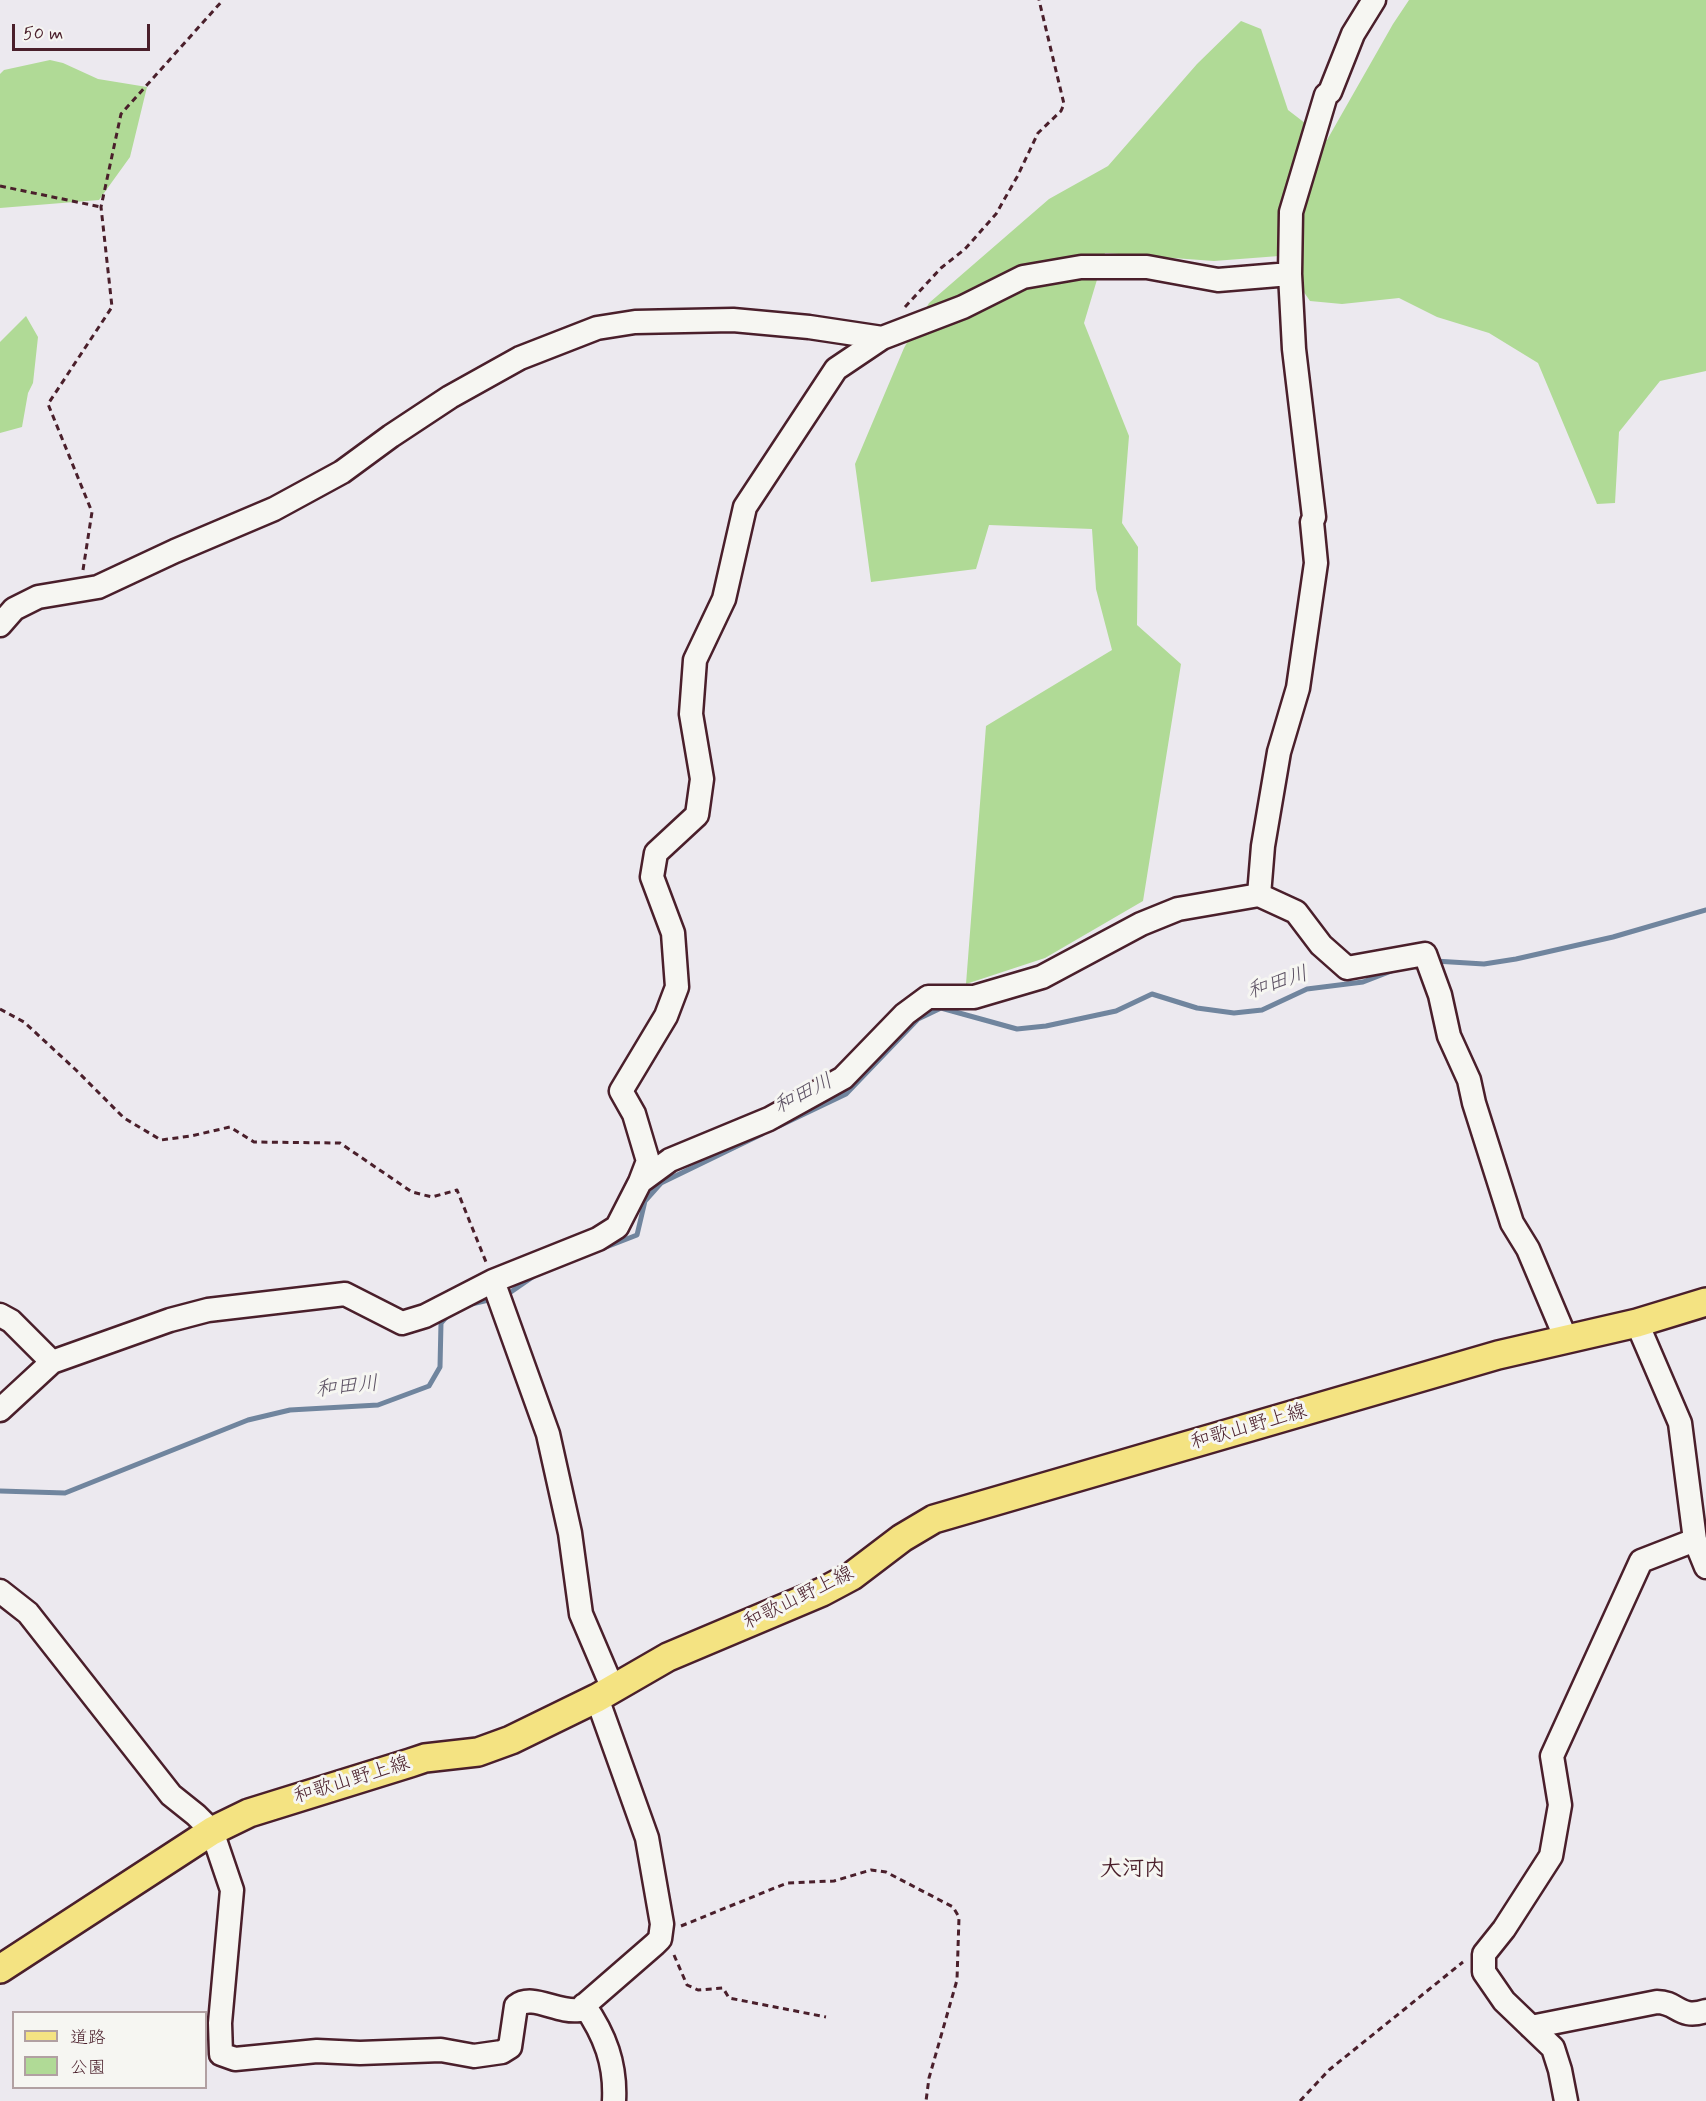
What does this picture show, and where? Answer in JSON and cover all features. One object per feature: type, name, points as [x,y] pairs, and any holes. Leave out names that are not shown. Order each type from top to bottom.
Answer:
[{"type":"main road","name":"和歌山野上線","points":[[0,1969],[148,1871],[212,1831],[249,1813],[410,1762],[478,1752],[511,1740],[605,1694],[668,1657],[822,1592],[852,1576],[902,1538],[934,1519],[1498,1355],[1637,1323],[1706,1302]]},
{"type":"street","points":[[1259,895],[1265,834],[1279,752],[1298,688],[1308,605],[1316,563],[1312,522],[1314,517],[1294,349],[1290,274],[1291,212],[1326,95],[1330,92],[1353,34],[1374,0]]},
{"type":"street","points":[[0,1410],[52,1362],[170,1320],[208,1310],[345,1294],[402,1323],[425,1316],[493,1281],[598,1239],[617,1227],[648,1161],[634,1114],[621,1091],[666,1016],[677,987],[673,933],[652,877],[656,853],[697,815],[702,778],[691,714],[695,660],[724,599],[745,507],[836,369],[882,338],[963,307],[1023,277],[1081,267],[1147,267],[1218,280],[1290,274]]},
{"type":"street","points":[[0,625],[14,609],[38,597],[98,587],[274,509],[342,472],[450,397],[510,363],[597,328],[635,322],[733,320],[809,327],[882,338]]},
{"type":"street","points":[[640,1182],[670,1160],[769,1119],[843,1078],[905,1014],[928,997],[974,998],[1042,977],[1141,924],[1178,909],[1259,895],[1296,912],[1321,945],[1347,968],[1425,954],[1440,995],[1449,1036],[1469,1080],[1474,1103],[1512,1223],[1528,1249],[1566,1339]]},
{"type":"street","points":[[0,1591],[28,1612],[171,1795],[212,1831],[232,1890],[219,2023],[221,2054],[235,2059],[318,2051],[360,2053],[441,2050],[474,2056],[502,2052],[510,2047],[516,2006],[522,2001],[530,2000],[567,2012],[579,2010],[660,1939],[661,1930],[647,1838],[581,1614],[570,1533],[548,1434],[493,1281]]},
{"type":"street","points":[[0,1315],[11,1321],[52,1362]]},
{"type":"street","points":[[1637,1323],[1680,1423],[1695,1540],[1706,1567]]},
{"type":"street","points":[[1566,2101],[1553,2048],[1503,2001],[1484,1972],[1484,1954],[1504,1929],[1551,1856],[1560,1805],[1552,1756],[1641,1561],[1695,1540]]},
{"type":"street","points":[[1531,2027],[1657,2002],[1664,2002],[1692,2015],[1706,2011]]},
{"type":"street","points":[[584,2005],[600,2028],[612,2059],[615,2080],[614,2101]]},
{"type":"path","points":[[80,591],[92,512],[48,404],[112,307],[101,207],[121,114],[223,0]]},
{"type":"path","points":[[882,338],[899,314],[941,268],[965,249],[996,214],[1038,134],[1061,111],[1064,104],[1039,0]]},
{"type":"path","points":[[0,186],[101,207]]},
{"type":"path","points":[[0,1009],[24,1022],[124,1118],[161,1140],[230,1127],[255,1142],[340,1143],[412,1192],[432,1197],[457,1190],[493,1281]]},
{"type":"path","points":[[826,2017],[729,1998],[723,1988],[698,1990],[687,1985],[661,1930],[675,1928],[787,1883],[834,1881],[871,1870],[886,1872],[953,1906],[959,1917],[957,1980],[929,2078],[926,2101]]},
{"type":"path","points":[[1300,2101],[1329,2070],[1467,1958]]},
{"type":"green space","points":[[1409,0],[1706,0],[1706,371],[1660,381],[1619,432],[1615,503],[1597,504],[1538,363],[1489,333],[1437,317],[1399,298],[1342,304],[1310,301],[1279,256],[1214,261],[1105,253],[1084,323],[1129,436],[1122,523],[1138,547],[1137,625],[1181,664],[1143,901],[1045,958],[966,984],[986,726],[1112,650],[1096,589],[1092,529],[989,525],[976,569],[871,582],[855,464],[904,348],[929,303],[1049,199],[1108,166],[1197,64],[1241,21],[1261,29],[1288,110],[1327,140]]},
{"type":"green space","points":[[50,60],[63,63],[98,79],[147,87],[130,157],[99,200],[0,208],[0,74],[4,70]]},
{"type":"green space","points":[[26,316],[38,337],[33,383],[28,393],[22,427],[0,433],[0,342]]},
{"type":"waterway","name":"和田川","points":[[1435,961],[1484,964],[1516,959],[1613,937],[1706,910]]},
{"type":"waterway","name":"和田川","points":[[779,1126],[846,1094],[918,1019],[941,1008],[1017,1029],[1046,1026],[1116,1011],[1152,994],[1197,1008],[1234,1013],[1262,1010],[1307,989],[1363,982],[1394,970]]},
{"type":"waterway","name":"和田川","points":[[601,1249],[637,1235],[645,1201],[661,1183],[762,1134]]},
{"type":"waterway","name":"和田川","points":[[505,1296],[534,1276]]},
{"type":"waterway","name":"和田川","points":[[467,1305],[493,1299]]},
{"type":"waterway","name":"和田川","points":[[0,1491],[65,1493],[248,1420],[290,1410],[378,1405],[429,1386],[440,1367],[441,1323],[449,1314]]},
{"type":"district","name":"大河内","points":[[1133,1870]]}]
